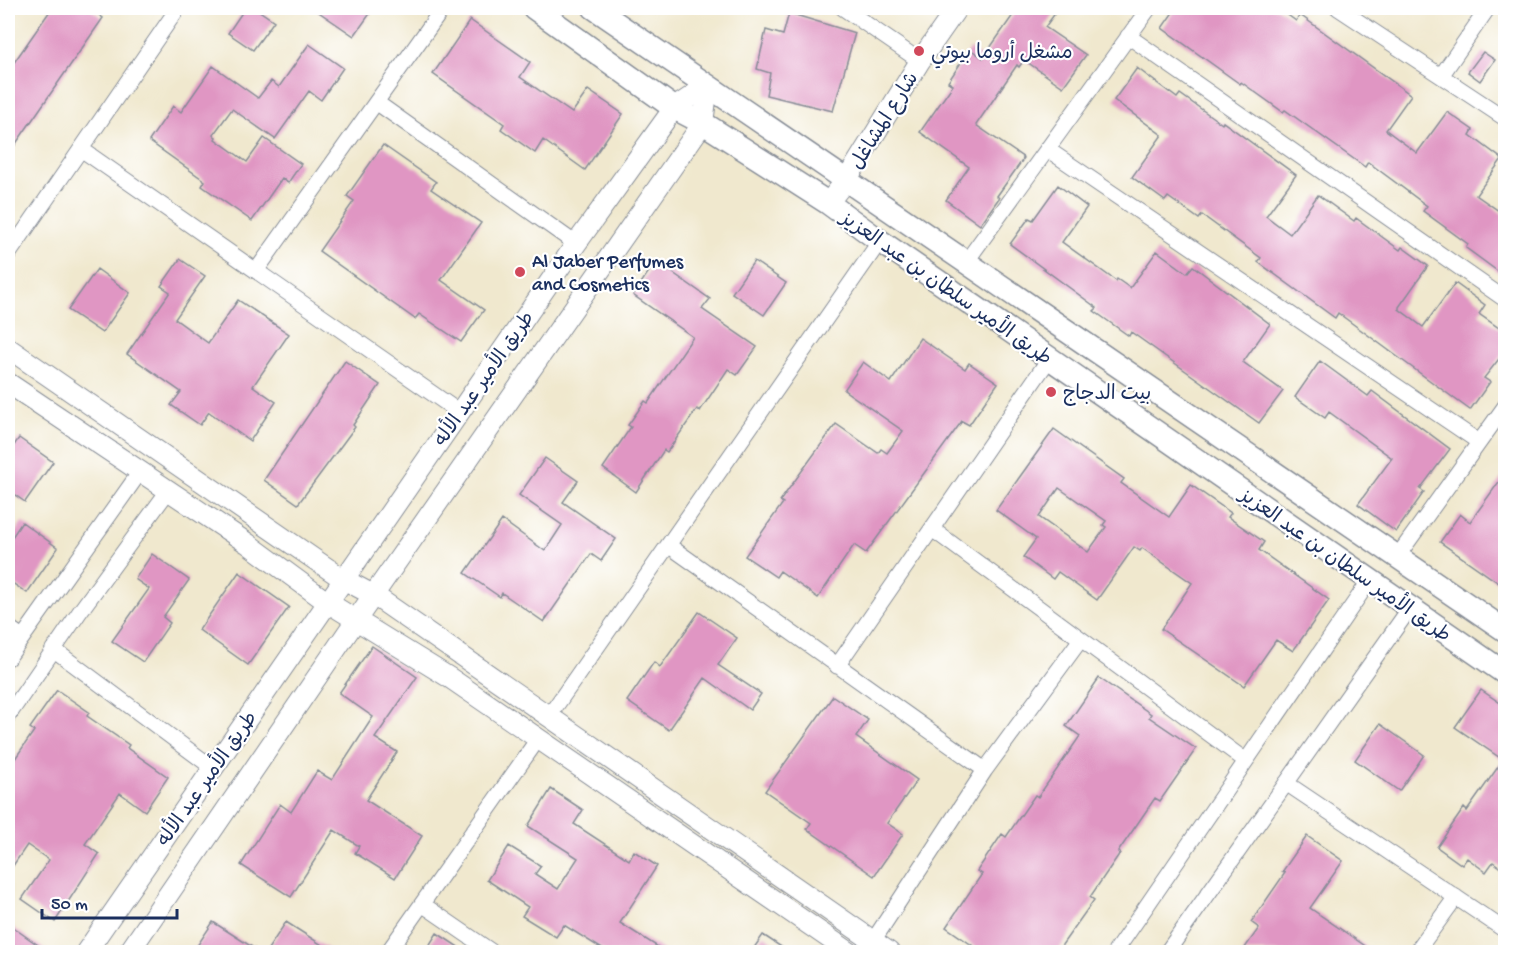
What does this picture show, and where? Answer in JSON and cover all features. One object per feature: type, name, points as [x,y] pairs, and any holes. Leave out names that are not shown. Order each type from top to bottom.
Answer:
[{"type":"main road","name":"طريق الأمير سلطان بن عبد العزيز","points":[[534,8],[674,108],[703,123],[828,203],[1049,359],[1506,674]]},
{"type":"main road","name":"طريق الأمير سلطان بن عبد العزيز","points":[[594,8],[847,178],[966,262],[1506,631]]},
{"type":"street","points":[[8,255],[178,8]]},
{"type":"street","points":[[256,271],[443,8]]},
{"type":"street","points":[[843,8],[920,61]]},
{"type":"street","name":"شارع المشاغل","points":[[828,203],[847,178],[920,61],[957,8]]},
{"type":"street","points":[[966,262],[1149,8]]},
{"type":"street","points":[[1338,8],[1506,119]]},
{"type":"street","points":[[1441,76],[1488,8]]},
{"type":"street","points":[[1128,36],[1506,300]]},
{"type":"street","name":"طريق الأمير عبد الأله","points":[[86,952],[576,244],[674,108],[708,85]]},
{"type":"street","name":"طريق الأمير عبد الأله","points":[[129,952],[356,620],[375,596],[703,123],[708,85]]},
{"type":"street","points":[[376,102],[576,244]]},
{"type":"street","points":[[81,149],[459,412]]},
{"type":"street","points":[[1047,149],[1479,442]]},
{"type":"street","points":[[549,716],[880,241]]},
{"type":"street","points":[[8,348],[343,579],[375,596],[889,952]]},
{"type":"street","points":[[837,666],[1049,359]]},
{"type":"street","points":[[8,383],[247,543],[327,602],[450,678],[849,952]]},
{"type":"street","points":[[1397,557],[1506,405]]},
{"type":"street","points":[[8,658],[141,472]]},
{"type":"street","points":[[8,716],[168,491]]},
{"type":"street","points":[[932,529],[1246,761]]},
{"type":"street","points":[[668,545],[985,771]]},
{"type":"street","points":[[1115,952],[1370,580]]},
{"type":"street","points":[[1167,952],[1410,608]]},
{"type":"street","points":[[8,627],[22,637]]},
{"type":"street","points":[[873,941],[985,771],[1081,639]]},
{"type":"street","points":[[54,650],[213,768]]},
{"type":"street","points":[[388,952],[538,739]]},
{"type":"street","points":[[1286,783],[1506,931]]},
{"type":"street","points":[[1416,952],[1455,897]]},
{"type":"street","points":[[422,904],[492,952]]},
{"type":"building","points":[[52,8],[89,8],[103,18],[8,155],[8,71]]},
{"type":"building","points":[[245,8],[255,8],[274,21],[253,50],[228,33]]},
{"type":"building","points":[[313,8],[374,8],[354,36]]},
{"type":"building","points":[[1018,8],[1059,8],[1045,27],[1086,55],[1063,87],[1024,60],[1019,67],[1017,65],[976,125],[1024,158],[980,225],[946,200],[969,167],[920,132],[953,85],[948,82],[970,49],[983,58]]},
{"type":"building","points":[[1176,8],[1278,8],[1296,21],[1300,15],[1411,95],[1386,130],[1417,153],[1447,112],[1473,130],[1470,135],[1502,159],[1476,195],[1506,216],[1506,265],[1500,273],[1466,248],[1468,244],[1423,211],[1427,206],[1368,162],[1365,167],[1285,110],[1283,112],[1241,82],[1240,84],[1162,28]]},
{"type":"building","points":[[789,13],[855,33],[833,111],[766,95],[770,73],[757,69],[766,30],[783,35]]},
{"type":"building","points":[[470,20],[530,62],[520,77],[572,113],[588,90],[623,114],[585,170],[543,140],[535,153],[501,129],[504,124],[433,74]]},
{"type":"building","points":[[309,44],[343,68],[321,100],[309,91],[275,139],[232,109],[213,135],[215,139],[247,162],[264,138],[301,164],[288,183],[282,178],[252,221],[202,186],[205,181],[149,141],[173,106],[181,112],[213,66],[258,98],[271,81],[279,87]]},
{"type":"building","points":[[1483,52],[1495,60],[1480,81],[1468,72]]},
{"type":"building","points":[[1137,68],[1177,98],[1180,94],[1222,124],[1223,122],[1296,175],[1266,216],[1290,234],[1318,195],[1354,221],[1356,218],[1400,250],[1402,247],[1428,266],[1399,307],[1423,327],[1455,283],[1485,305],[1479,314],[1506,333],[1506,350],[1484,378],[1490,382],[1470,410],[1338,313],[1335,318],[1258,262],[1261,258],[1202,215],[1199,219],[1168,197],[1165,201],[1132,177],[1162,135],[1114,100]]},
{"type":"building","points":[[383,145],[436,182],[431,189],[481,223],[441,280],[484,310],[461,342],[419,314],[415,319],[319,251],[354,201],[347,196]]},
{"type":"building","points":[[1058,185],[1087,207],[1062,242],[1116,281],[1117,279],[1130,288],[1157,251],[1187,273],[1193,266],[1270,324],[1243,362],[1283,391],[1259,423],[1131,332],[1129,336],[1094,311],[1097,308],[1010,244],[1029,218],[1033,220]]},
{"type":"building","points":[[180,259],[205,276],[175,319],[208,343],[238,300],[289,334],[253,386],[276,402],[250,441],[209,412],[200,425],[171,405],[181,392],[127,354],[170,292],[161,286]]},
{"type":"building","points":[[656,261],[710,299],[702,309],[757,347],[737,375],[728,369],[700,411],[697,409],[667,452],[664,450],[636,492],[603,468],[631,427],[628,425],[645,401],[648,403],[693,337],[633,295]]},
{"type":"building","points":[[754,261],[786,283],[764,315],[732,293]]},
{"type":"building","points":[[97,269],[130,293],[102,333],[68,310]]},
{"type":"building","points":[[920,338],[965,369],[969,363],[998,383],[969,425],[962,421],[866,553],[854,545],[818,598],[780,571],[776,577],[745,556],[783,503],[780,501],[836,424],[878,453],[881,449],[887,453],[903,431],[844,390],[863,362],[891,382]]},
{"type":"building","points":[[345,361],[380,385],[353,425],[355,427],[298,504],[264,480]]},
{"type":"building","points":[[1320,361],[1368,396],[1372,391],[1450,449],[1420,489],[1424,492],[1396,532],[1358,504],[1392,458],[1329,412],[1325,418],[1295,397]]},
{"type":"building","points":[[1054,429],[1124,479],[1121,483],[1169,517],[1191,485],[1231,513],[1228,517],[1264,542],[1259,550],[1329,600],[1293,651],[1276,640],[1244,686],[1161,629],[1192,583],[1142,548],[1140,551],[1134,547],[1097,600],[1058,572],[1053,579],[1023,557],[1036,539],[996,510]],"holes":[[[1059,488],[1106,521],[1103,525],[1106,527],[1088,552],[1039,517]]]},
{"type":"building","points":[[19,438],[53,462],[25,502],[8,490],[8,454]]},
{"type":"building","points":[[545,458],[578,481],[563,502],[616,539],[601,561],[591,554],[544,622],[502,593],[500,597],[465,573],[502,520],[545,551],[562,525],[519,495]]},
{"type":"building","points":[[1506,472],[1506,588],[1440,542],[1460,514],[1470,522]]},
{"type":"building","points":[[22,522],[58,548],[27,593],[8,580],[8,543]]},
{"type":"building","points":[[152,554],[189,580],[163,617],[170,623],[143,662],[112,641],[149,589],[135,579]]},
{"type":"building","points":[[239,572],[289,607],[248,665],[199,630]]},
{"type":"building","points":[[699,612],[737,638],[718,665],[761,694],[750,710],[705,678],[669,730],[627,701],[654,662],[660,667]]},
{"type":"building","points":[[372,646],[417,677],[375,738],[397,752],[366,800],[422,836],[395,878],[355,853],[359,846],[334,830],[291,897],[241,865],[280,804],[291,812],[317,771],[332,780],[373,717],[339,693]]},
{"type":"building","points":[[1099,678],[1151,714],[1149,717],[1196,749],[1160,801],[1155,798],[1118,852],[1120,853],[1090,897],[1094,900],[1057,952],[982,952],[946,927],[982,874],[977,871],[1002,834],[1006,837],[1035,795],[1038,797],[1080,736],[1066,726]]},
{"type":"building","points":[[57,690],[89,712],[87,716],[129,745],[127,748],[168,777],[145,811],[120,793],[85,844],[99,854],[55,922],[22,899],[49,860],[27,845],[8,873],[8,769],[34,731],[30,728]]},
{"type":"building","points":[[1481,690],[1506,707],[1506,871],[1493,862],[1486,872],[1467,858],[1462,865],[1437,847],[1464,808],[1467,811],[1503,760],[1455,727]]},
{"type":"building","points":[[833,696],[868,720],[856,737],[917,780],[887,823],[903,834],[874,876],[807,829],[811,823],[765,791]]},
{"type":"building","points":[[1380,724],[1424,755],[1399,791],[1355,760]]},
{"type":"building","points":[[551,789],[583,810],[574,824],[629,860],[634,851],[657,866],[620,923],[666,952],[607,952],[564,925],[556,937],[522,916],[528,907],[487,880],[509,846],[541,866],[535,874],[558,889],[578,858],[528,826]]},
{"type":"building","points":[[1307,836],[1343,861],[1310,908],[1374,952],[1242,952],[1259,928],[1251,922]]},
{"type":"building","points":[[213,922],[260,952],[193,952]]},
{"type":"building","points":[[286,922],[333,952],[266,952]]},
{"type":"building","points":[[8,924],[48,952],[8,952]]},
{"type":"building","points":[[437,933],[466,952],[425,952]]},
{"type":"building","points":[[763,935],[789,952],[751,952]]},
{"type":"place","name":"مشغل أروما بيوتي","points":[[919,51]]},
{"type":"place","name":"Al Jaber Perfumes and Cosmetics","points":[[520,272]]},
{"type":"place","name":"بيت الدجاج","points":[[1051,392]]}]
